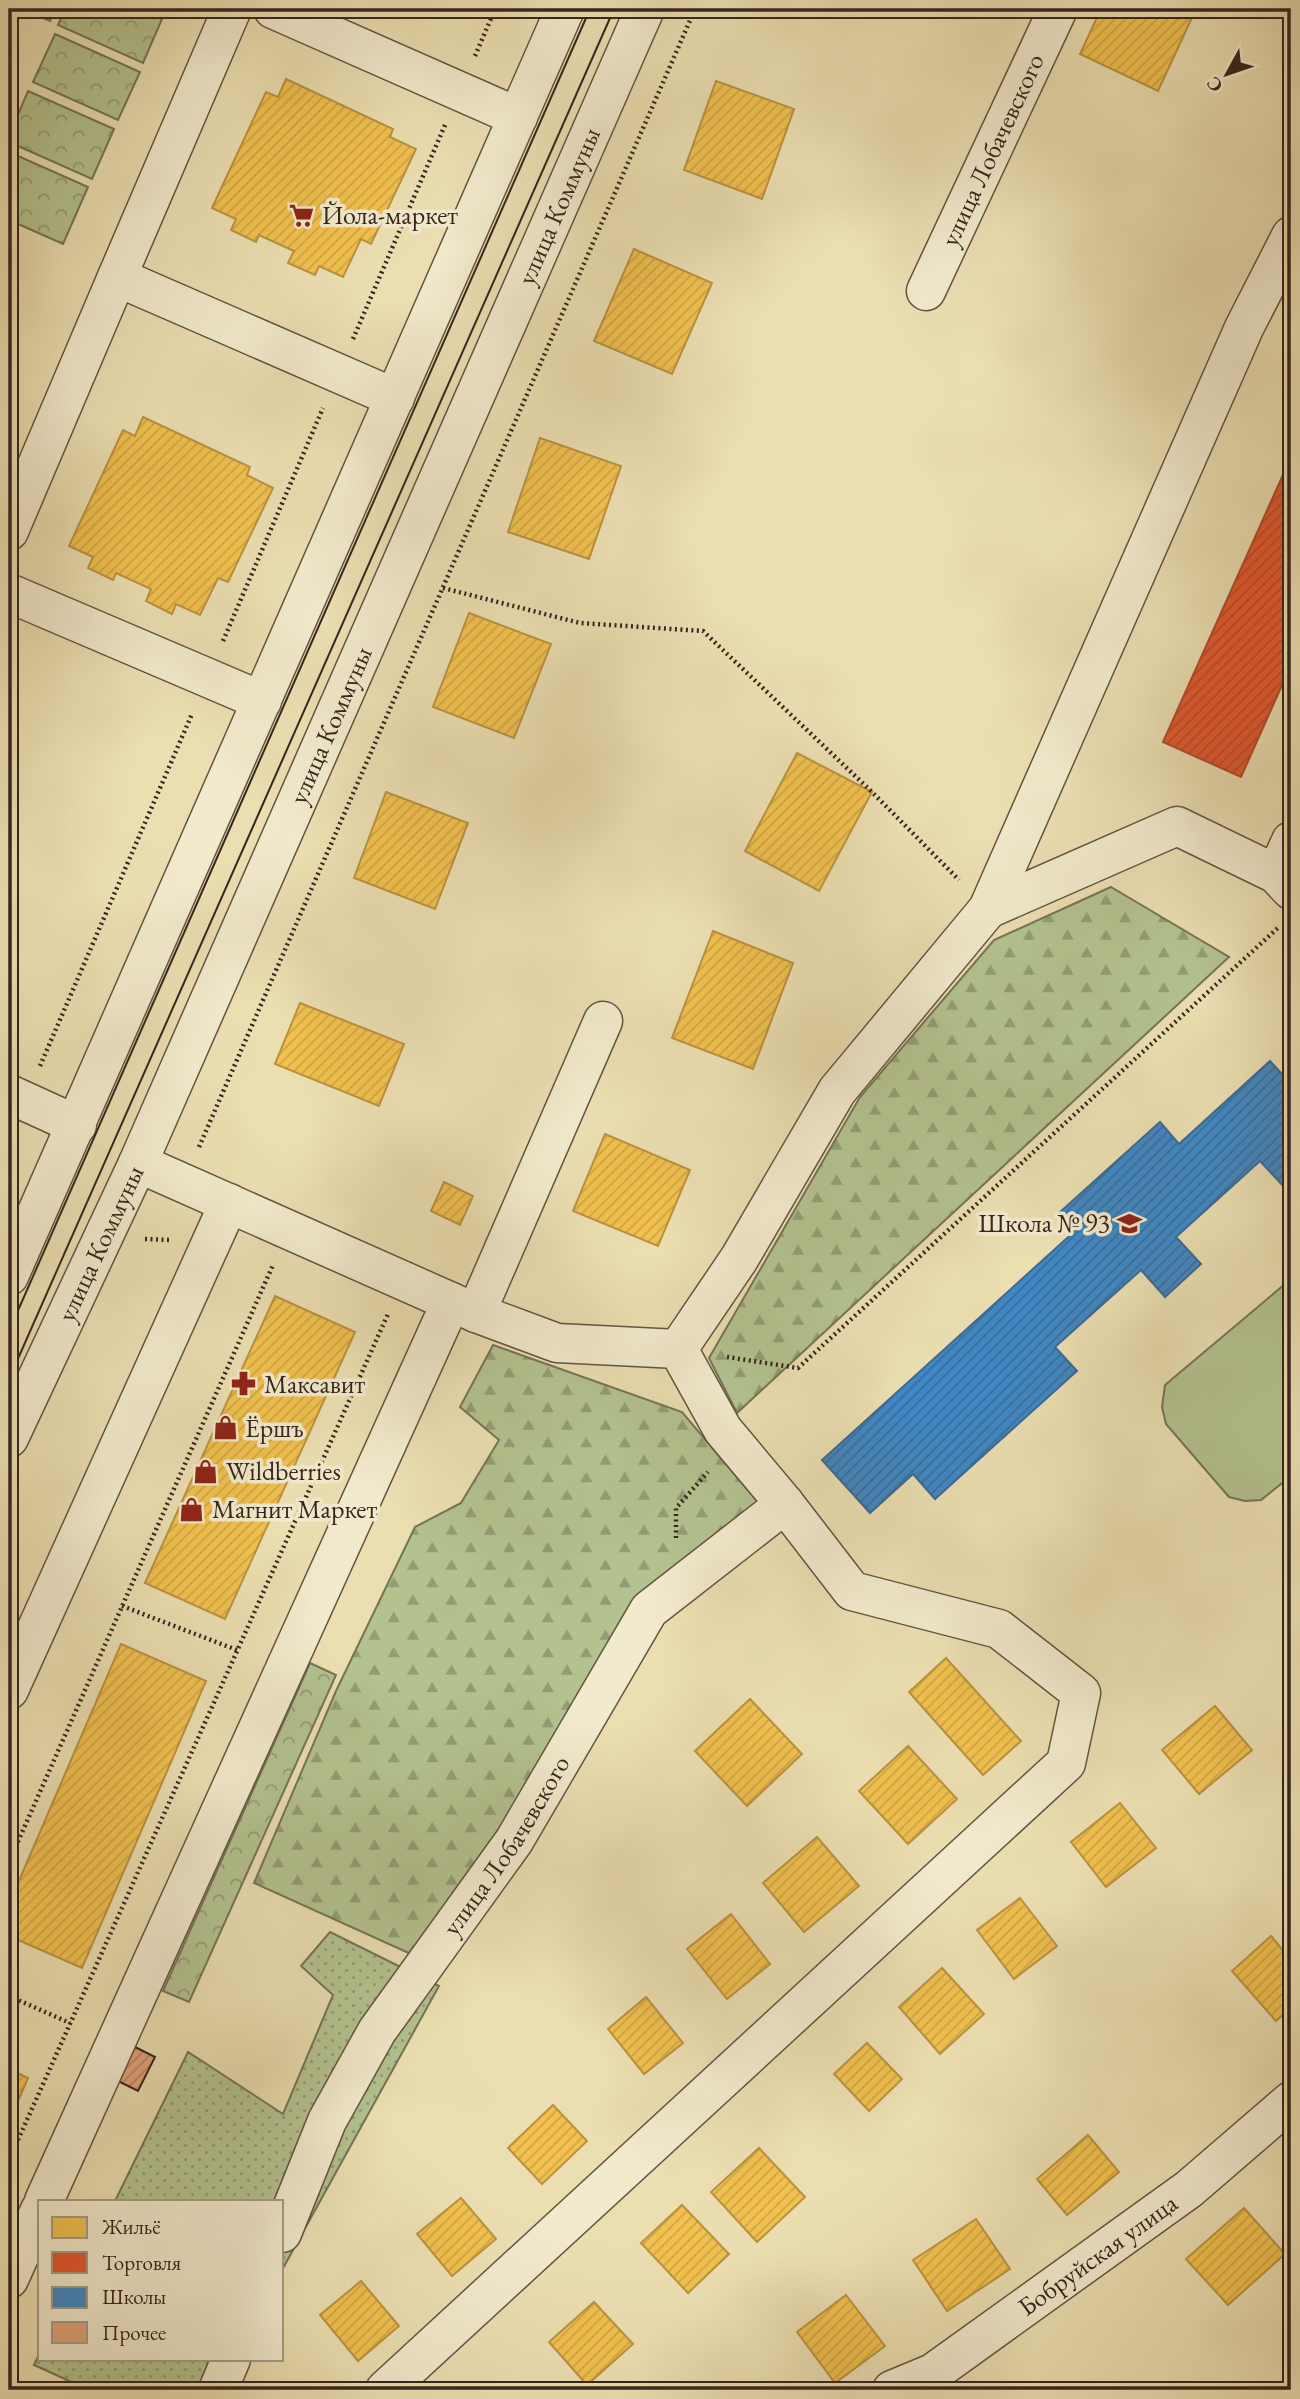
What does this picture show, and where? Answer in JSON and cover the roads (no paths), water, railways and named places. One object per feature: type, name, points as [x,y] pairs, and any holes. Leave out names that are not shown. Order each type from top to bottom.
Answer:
[{"type":"street","points":[[9,531],[232,9]]},
{"type":"street","points":[[272,9],[518,117]]},
{"type":"street","name":"улица Коммуны","points":[[9,1438],[138,1163],[645,9]]},
{"type":"street","name":"улица Лобачевского","points":[[926,291],[1058,9]]},
{"type":"street","points":[[9,1276],[518,117],[562,10]]},
{"type":"street","points":[[678,1349],[740,1259],[836,1091],[988,909],[1244,328],[1291,236]]},
{"type":"street","points":[[117,277],[395,398]]},
{"type":"street","points":[[9,593],[262,701]]},
{"type":"street","points":[[988,909],[1177,826],[1285,883]]},
{"type":"street","points":[[44,2200],[463,1307],[603,1021]]},
{"type":"street","points":[[17,1098],[77,1125]]},
{"type":"street","points":[[138,1163],[463,1307],[556,1343],[678,1349]]},
{"type":"street","points":[[9,1690],[229,1203]]},
{"type":"street","points":[[385,2390],[1066,1763],[1081,1693],[999,1629],[852,1591],[785,1504],[723,1430],[678,1349]]},
{"type":"street","name":"улица Лобачевского","points":[[284,2228],[327,2121],[377,2031],[514,1841],[649,1610],[785,1504]]},
{"type":"street","name":"Бобруйская улица","points":[[892,2390],[933,2373],[1178,2197],[1291,2101]]},
{"type":"street","points":[[9,2279],[38,2214]]},
{"type":"street","points":[[218,2390],[231,2360]]},
{"type":"tram line","points":[[9,1331],[590,9]]},
{"type":"tram line","points":[[9,1379],[614,9]]},
{"type":"place","name":"Йола-маркет","points":[[302,215]]},
{"type":"place","name":"Школа № 93","points":[[1130,1223]]},
{"type":"place","name":"Максавит","points":[[244,1384]]},
{"type":"place","name":"Ёршъ","points":[[225,1428]]},
{"type":"place","name":"Wildberries","points":[[206,1471]]},
{"type":"place","name":"Магнит Маркет","points":[[192,1509]]}]
